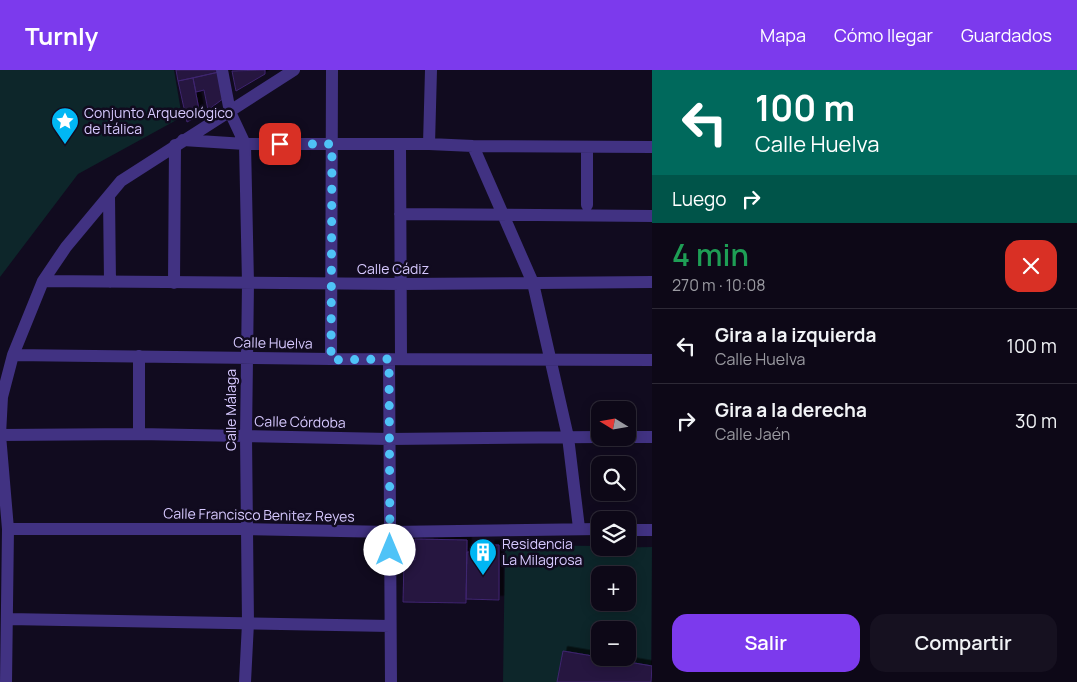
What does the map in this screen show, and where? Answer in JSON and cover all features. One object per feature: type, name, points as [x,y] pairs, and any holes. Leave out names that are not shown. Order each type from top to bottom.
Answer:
[{"type":"street","name":"Calle Málaga","points":[[222,70],[230,112],[245,144],[248,284],[246,357],[248,623],[245,682]]},
{"type":"street","points":[[331,360],[332,70]]},
{"type":"street","points":[[430,144],[431,70]]},
{"type":"street","points":[[6,682],[8,529],[0,435],[2,397],[12,355],[43,281],[66,247],[121,181],[230,112],[287,72]]},
{"type":"street","points":[[179,143],[652,147]]},
{"type":"street","points":[[174,283],[179,143]]},
{"type":"street","points":[[390,682],[389,439],[401,284],[400,144]]},
{"type":"street","points":[[474,146],[532,283],[568,437],[579,528]]},
{"type":"street","points":[[587,147],[587,206]]},
{"type":"street","points":[[109,196],[110,282]]},
{"type":"street","points":[[400,214],[652,216]]},
{"type":"street","name":"Calle Cádiz","points":[[43,281],[248,284],[652,282]]},
{"type":"street","name":"Calle Huelva","points":[[12,355],[246,357],[331,360],[395,358],[652,360]]},
{"type":"street","points":[[138,434],[140,356]]},
{"type":"street","name":"Calle Córdoba","points":[[0,435],[138,434],[389,439],[591,437]]},
{"type":"street","points":[[636,437],[652,437]]},
{"type":"street","name":"Calle Francisco Benitez Reyes","points":[[8,529],[247,529],[390,532],[591,529]]},
{"type":"street","points":[[636,530],[652,530]]},
{"type":"street","points":[[8,619],[390,626]]},
{"type":"green space","name":"Conjunto Arqueológico de Itálica","points":[[0,70],[174,70],[182,117],[78,174],[0,277]]},
{"type":"green space","points":[[505,545],[591,546],[591,556],[636,556],[636,547],[652,547],[651,682],[503,682]]},
{"type":"building","points":[[176,70],[219,70],[219,72],[178,81]]},
{"type":"building","points":[[265,70],[265,74],[236,91],[232,71]]},
{"type":"building","points":[[219,72],[224,98],[208,110],[204,90],[196,92],[193,78]]},
{"type":"building","points":[[193,78],[200,115],[187,122],[178,81]]},
{"type":"building","points":[[415,539],[467,540],[466,603],[403,602],[404,560],[415,560]]},
{"type":"building","name":"Residencia La Milagrosa","points":[[490,545],[499,545],[499,600],[466,599],[467,552],[490,552]]},
{"type":"building","points":[[563,651],[591,656],[591,666],[636,666],[636,663],[652,666],[651,682],[557,682]]},
{"type":"place","name":"Conjunto Arqueológico de Itálica","points":[[65,145]]},
{"type":"place","name":"Residencia La Milagrosa","points":[[483,576]]},
{"type":"route","points":[[280,144],[332,144],[331,360],[389,359],[390,550]]}]
